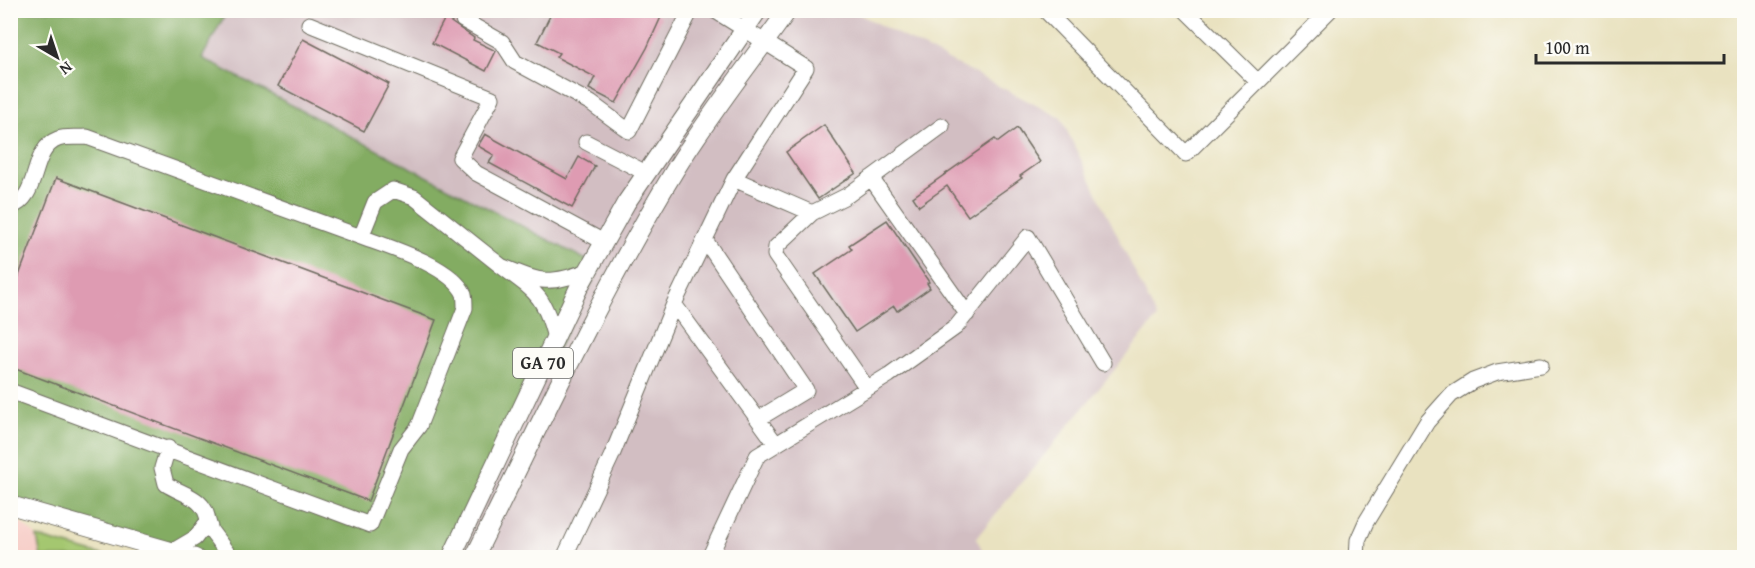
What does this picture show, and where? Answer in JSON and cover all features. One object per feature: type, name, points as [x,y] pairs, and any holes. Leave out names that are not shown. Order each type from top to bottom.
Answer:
[{"type":"main road","name":"GA 70","points":[[451,558],[555,338],[604,242],[646,173],[758,10]]},
{"type":"main road","name":"GA 70","points":[[474,558],[604,293],[677,167],[788,10]]},
{"type":"main road","points":[[10,505],[195,558]]},
{"type":"street","points":[[463,20],[502,42],[515,62],[591,103],[629,131],[691,10]]},
{"type":"street","points":[[564,558],[612,455],[674,304],[734,179],[806,68],[714,10]]},
{"type":"street","points":[[1045,10],[1186,154],[1330,10]]},
{"type":"street","points":[[1185,10],[1258,82]]},
{"type":"street","points":[[309,24],[492,98],[460,158],[476,173],[604,242]]},
{"type":"street","points":[[867,388],[775,255],[776,247],[812,213],[848,195],[942,126]]},
{"type":"street","points":[[10,207],[17,205],[28,193],[42,153],[57,139],[87,137],[420,260],[454,281],[464,295],[465,308],[419,426],[401,449],[370,525],[10,391]]},
{"type":"street","points":[[586,142],[646,173]]},
{"type":"street","points":[[871,178],[967,314]]},
{"type":"street","points":[[734,179],[812,213]]},
{"type":"street","points":[[361,237],[375,202],[393,190],[414,197],[537,293],[547,310],[555,338]]},
{"type":"street","points":[[709,558],[757,456],[867,388],[956,327],[1028,237],[1103,363]]},
{"type":"street","points":[[705,240],[806,390],[758,419]]},
{"type":"street","points":[[501,266],[543,283],[562,280],[588,271]]},
{"type":"street","points":[[674,304],[776,444]]},
{"type":"street","points":[[1357,558],[1358,540],[1366,522],[1427,422],[1451,396],[1473,381],[1497,372],[1541,365]]},
{"type":"street","points":[[168,448],[162,468],[165,484],[198,500],[207,511],[211,531],[231,558]]},
{"type":"street","points":[[173,551],[195,538],[208,521]]},
{"type":"shaded area","points":[[227,11],[853,11],[1061,118],[1157,318],[976,538],[986,557],[450,557],[600,267],[202,58]]},
{"type":"shaded area","points":[[10,513],[37,537],[41,557],[11,557]]},
{"type":"green space","points":[[10,11],[227,11],[202,58],[600,267],[450,557],[172,557],[11,511]]},
{"type":"green space","points":[[37,537],[109,557],[41,557]]},
{"type":"building","points":[[553,10],[650,10],[661,17],[647,48],[616,103],[589,89],[595,77],[556,57],[559,53],[537,42]]},
{"type":"building","points":[[445,18],[474,38],[473,40],[496,51],[486,71],[432,43]]},
{"type":"building","points":[[303,39],[389,84],[364,131],[278,86]]},
{"type":"building","points":[[824,125],[856,173],[818,199],[786,152]]},
{"type":"building","points":[[1017,128],[1040,162],[1020,176],[1022,178],[968,216],[947,186],[919,206],[913,197],[995,139],[998,142]]},
{"type":"building","points":[[485,134],[567,179],[579,157],[595,166],[572,208],[489,163],[494,155],[478,146]]},
{"type":"building","points":[[56,178],[436,320],[368,501],[10,367],[10,299]]},
{"type":"building","points":[[887,220],[929,282],[927,283],[930,288],[897,311],[894,306],[855,332],[815,274],[852,249],[849,245]]}]
